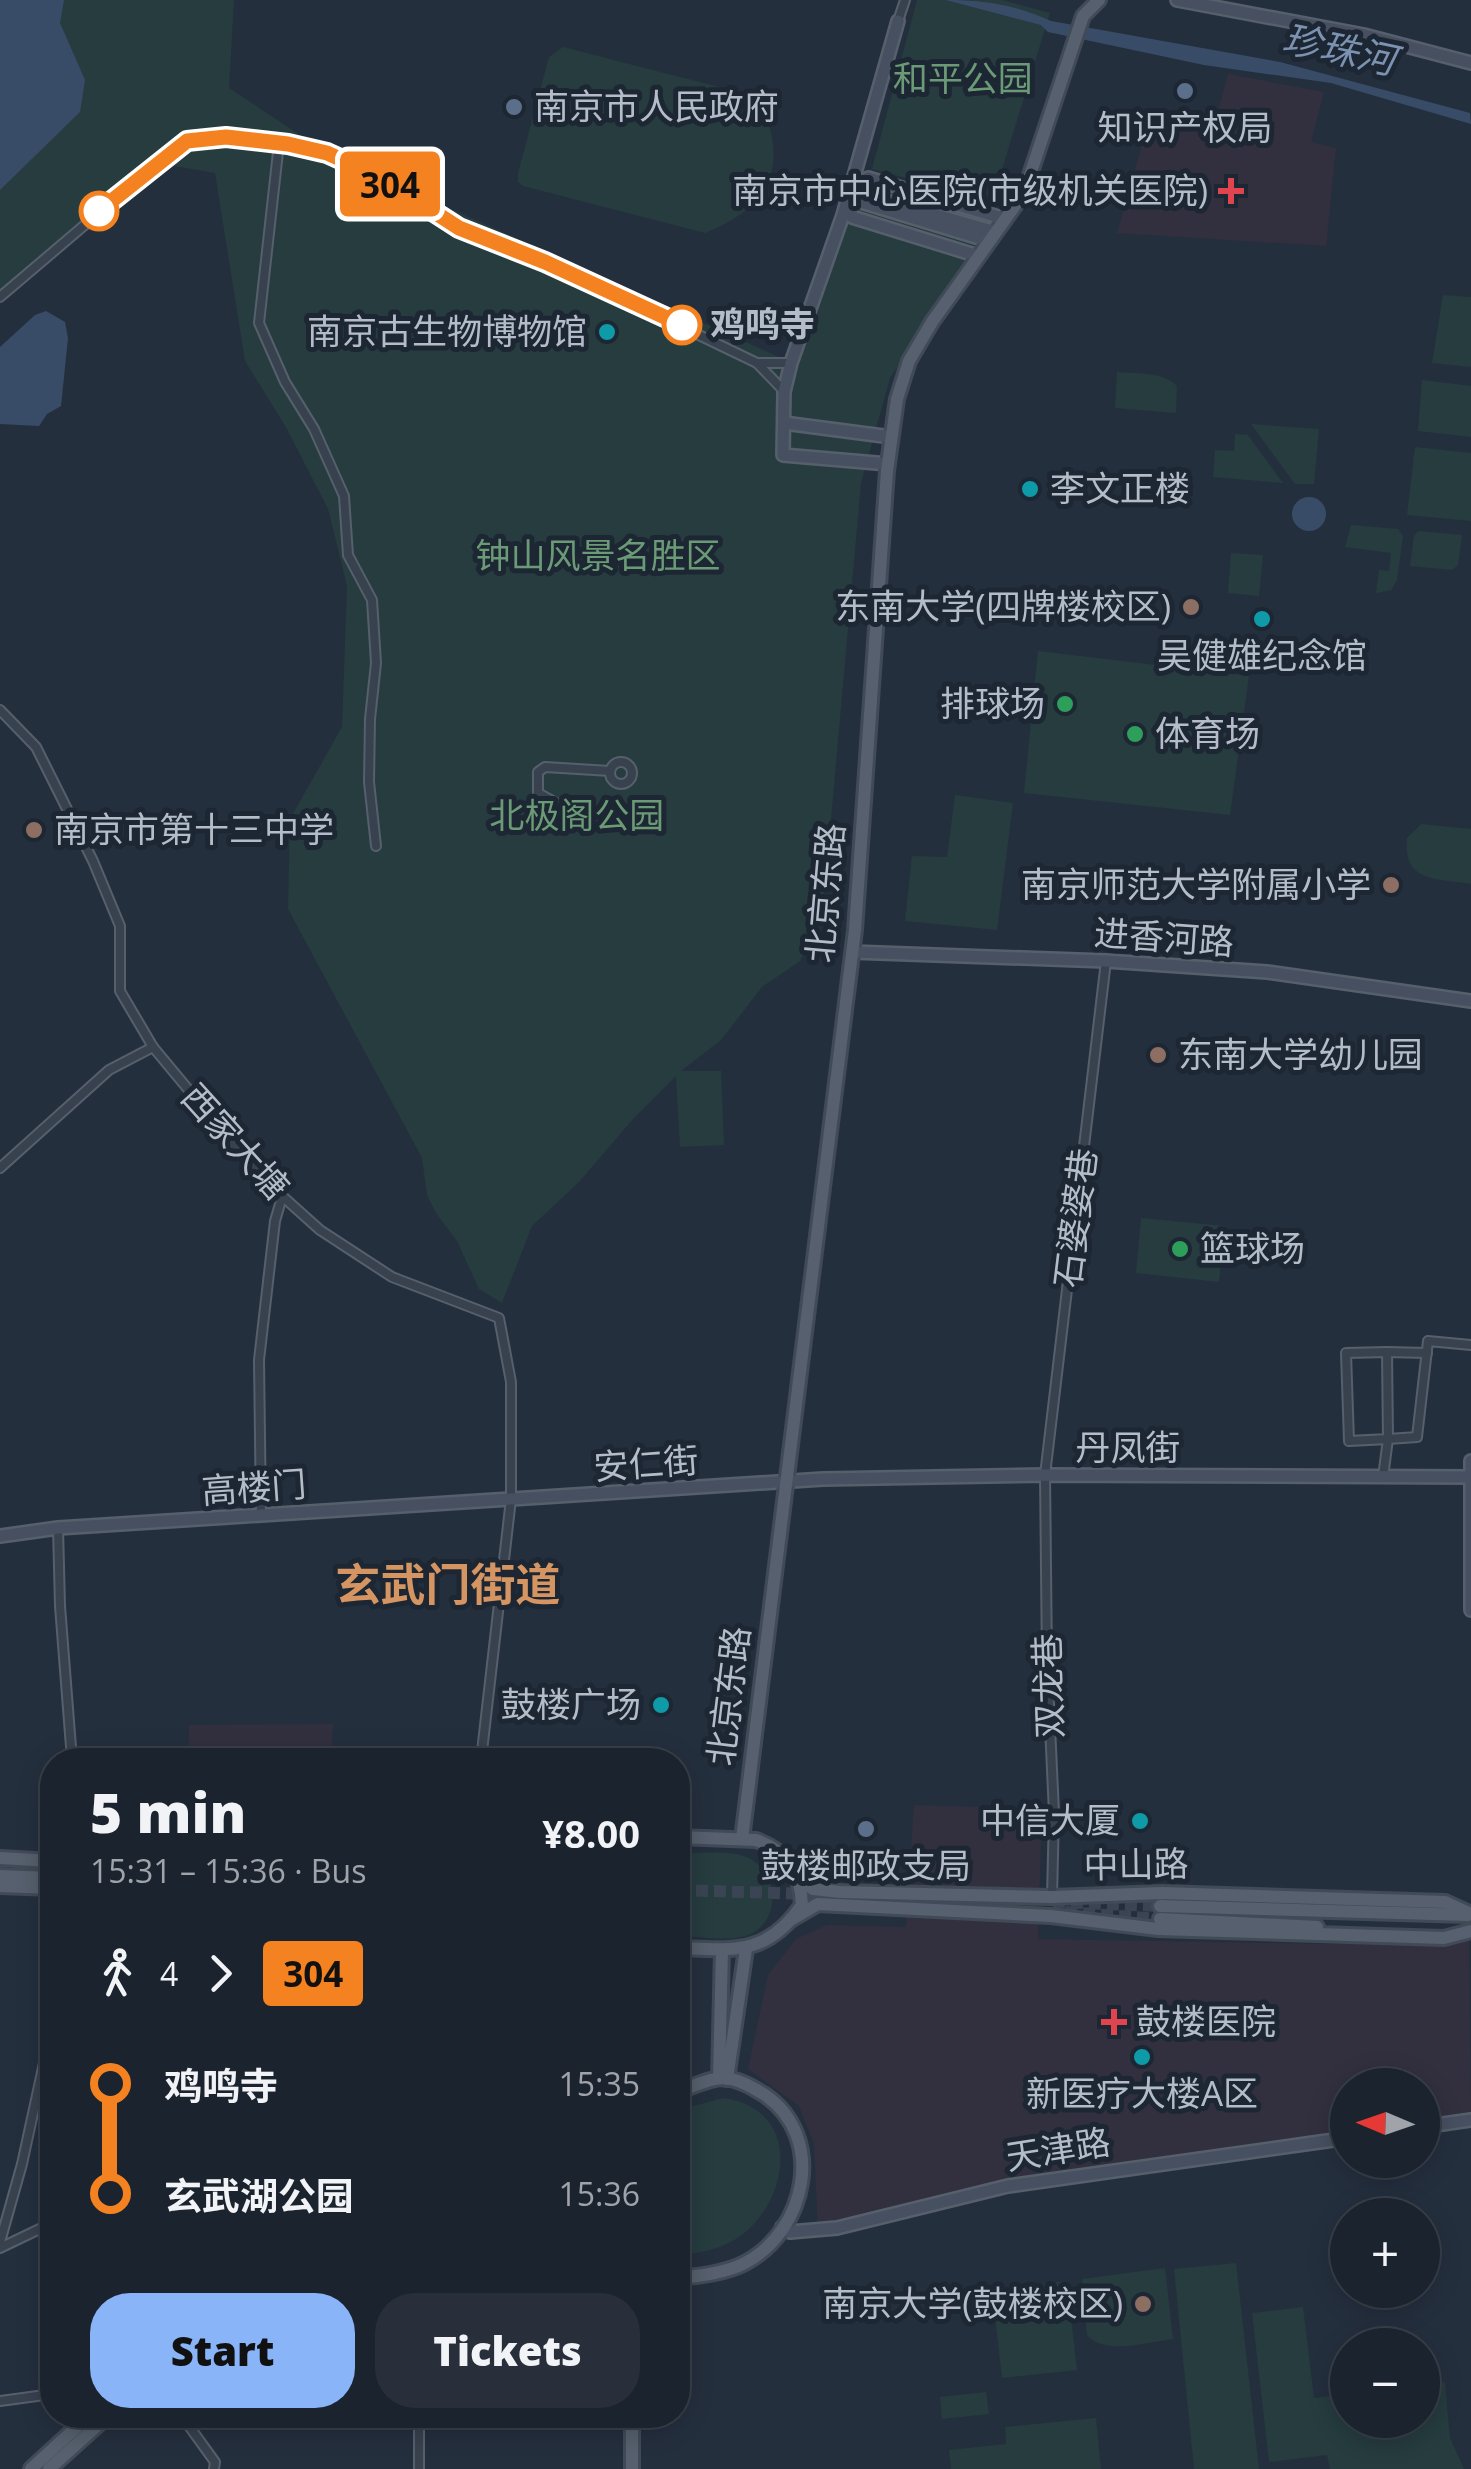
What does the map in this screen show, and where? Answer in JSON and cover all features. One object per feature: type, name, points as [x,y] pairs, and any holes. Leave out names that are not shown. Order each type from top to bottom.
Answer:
[{"type":"main road","name":"北京东路","points":[[742,1839],[852,952],[888,464],[897,399],[916,345],[1024,193],[1083,16],[1099,0]]},
{"type":"main road","points":[[690,1837],[756,1840],[775,1850],[801,1881],[802,1905],[792,1919]]},
{"type":"main road","points":[[0,1858],[40,1871]]},
{"type":"main road","points":[[0,1866],[40,1872]]},
{"type":"main road","points":[[0,1876],[40,1874]]},
{"type":"main road","points":[[0,1886],[40,1877]]},
{"type":"main road","name":"中山路","points":[[801,1881],[820,1891],[1052,1897],[1162,1893],[1445,1902],[1471,1915]]},
{"type":"main road","points":[[690,1949],[746,1949],[763,1942],[818,1904],[1051,1916],[1123,1927],[1260,1934],[1444,1938],[1471,1931]]},
{"type":"main road","name":"中山路","points":[[1471,1915],[1160,1912],[1320,1927],[1471,1931]]},
{"type":"main road","points":[[723,2078],[746,1949]]},
{"type":"main road","points":[[722,1950],[723,2078]]},
{"type":"main road","points":[[690,2088],[723,2078],[746,2084],[774,2101],[794,2128],[804,2170],[795,2208],[760,2254],[732,2268],[690,2277]]},
{"type":"main road","points":[[31,2469],[76,2428]]},
{"type":"main road","points":[[49,2469],[95,2428]]},
{"type":"main road","points":[[632,2428],[632,2469]]},
{"type":"street","points":[[888,464],[783,455],[784,392],[850,194],[905,0]]},
{"type":"street","points":[[1177,0],[1364,35],[1471,63]]},
{"type":"street","points":[[0,296],[187,141],[222,137],[279,143],[327,153],[380,177],[459,228],[563,270],[757,363],[784,392]]},
{"type":"street","points":[[279,143],[258,323],[344,496],[348,555],[372,600],[376,663],[368,782],[376,846]]},
{"type":"street","points":[[850,194],[868,178],[1005,219]]},
{"type":"street","points":[[850,194],[992,236]]},
{"type":"street","points":[[850,194],[852,217],[978,256]]},
{"type":"street","points":[[757,363],[791,363]]},
{"type":"street","points":[[784,423],[891,437]]},
{"type":"street","name":"西家大塘","points":[[0,710],[36,747],[93,861],[120,926],[120,991],[153,1047],[261,1177],[320,1230],[392,1277],[498,1318],[511,1382],[511,1499]]},
{"type":"street","points":[[565,808],[538,793],[538,772],[544,768],[610,770]]},
{"type":"street","name":"进香河路","points":[[852,952],[1106,960],[1266,972],[1471,1002]]},
{"type":"street","name":"石婆婆巷","points":[[1045,1476],[1106,960]]},
{"type":"street","points":[[0,1168],[109,1070],[153,1047]]},
{"type":"street","points":[[261,1515],[259,1360],[274,1221],[282,1197]]},
{"type":"street","points":[[1427,1353],[1346,1353],[1349,1442],[1417,1436],[1427,1353],[1428,1341],[1471,1345]]},
{"type":"street","points":[[1383,1477],[1388,1439],[1387,1352]]},
{"type":"street","points":[[1471,1461],[1471,1610]]},
{"type":"street","name":"双龙巷","points":[[1045,1476],[1054,1813],[1052,1897]]},
{"type":"street","name":"丹凤街","points":[[785,1480],[1470,1477]]},
{"type":"street","name":"安仁街","points":[[511,1499],[785,1480]]},
{"type":"street","points":[[482,1748],[511,1499]]},
{"type":"street","name":"高楼门","points":[[0,1536],[58,1528],[511,1499]]},
{"type":"street","points":[[58,1528],[71,1748]]},
{"type":"street","points":[[0,2245],[40,2081]]},
{"type":"street","points":[[1440,2124],[1471,2120]]},
{"type":"street","name":"天津路","points":[[782,2226],[790,2232],[837,2228],[994,2188],[1330,2141]]},
{"type":"street","points":[[0,2245],[40,2228]]},
{"type":"street","points":[[0,2401],[40,2396]]},
{"type":"street","points":[[189,2428],[214,2462],[214,2469]]},
{"type":"street","points":[[420,2428],[420,2469]]},
{"type":"shaded area","name":"南京市中心医院(市级机关医院)","points":[[1228,74],[1324,92],[1311,142],[1336,148],[1326,246],[1117,233],[1151,113],[1175,122],[1217,116]]},
{"type":"shaded area","points":[[333,1724],[332,1748],[188,1748],[189,1725]]},
{"type":"shaded area","name":"鼓楼医院","points":[[914,1805],[1042,1809],[1038,1939],[1321,1944],[1469,1940],[1471,2118],[1440,2123],[1440,2068],[1330,2068],[1330,2139],[980,2191],[818,2231],[814,2144],[799,2106],[748,2069],[768,1975],[796,1939],[827,1925],[906,1927]]},
{"type":"green space","name":"北极阁公园","points":[[0,0],[234,0],[229,88],[327,153],[790,362],[848,198],[996,232],[890,378],[861,483],[823,909],[800,961],[762,987],[721,1040],[681,1071],[721,1071],[724,1145],[680,1147],[676,1076],[579,1182],[532,1226],[502,1303],[479,1289],[457,1241],[436,1213],[427,1195],[422,1158],[288,909],[290,819],[342,727],[347,586],[328,509],[287,429],[245,361],[215,173],[157,163],[17,289],[0,298]]},
{"type":"green space","name":"和平公园","points":[[917,0],[1002,0],[1050,13],[996,189],[990,195],[978,197],[872,169]]},
{"type":"green space","points":[[563,47],[754,96],[770,127],[774,151],[768,183],[760,196],[737,217],[705,233],[523,186],[518,182],[518,173],[549,57]]},
{"type":"green space","points":[[1443,295],[1471,297],[1471,367],[1432,363]]},
{"type":"green space","points":[[1117,372],[1149,374],[1171,381],[1177,386],[1176,413],[1115,408]]},
{"type":"green space","points":[[1422,380],[1471,386],[1471,437],[1418,431]]},
{"type":"green space","points":[[1251,424],[1319,429],[1314,484],[1295,484]]},
{"type":"green space","points":[[1235,434],[1248,435],[1283,483],[1213,477],[1215,450],[1234,451]]},
{"type":"green space","points":[[1415,447],[1471,453],[1471,521],[1407,515]]},
{"type":"green space","points":[[1351,525],[1398,529],[1403,536],[1397,580],[1391,590],[1376,593],[1379,570],[1389,571],[1391,553],[1345,547]]},
{"type":"green space","points":[[1418,531],[1462,535],[1458,565],[1452,570],[1410,566]]},
{"type":"green space","points":[[1231,553],[1263,555],[1259,596],[1228,593]]},
{"type":"green space","name":"体育场","points":[[1038,651],[1249,676],[1230,815],[1024,793]]},
{"type":"green space","points":[[955,795],[1013,803],[997,930],[905,921],[912,856],[947,857]]},
{"type":"green space","points":[[1421,824],[1471,829],[1471,884],[1434,879],[1416,871],[1407,853],[1407,838]]},
{"type":"green space","name":"篮球场","points":[[1141,1218],[1225,1226],[1219,1282],[1136,1273]]},
{"type":"green space","points":[[690,1853],[749,1858],[760,1866],[772,1888],[770,1913],[764,1924],[741,1937],[690,1937]]},
{"type":"green space","points":[[724,2098],[749,2105],[766,2118],[776,2136],[780,2156],[779,2177],[759,2217],[728,2243],[690,2254],[690,2107]]},
{"type":"green space","points":[[1236,2263],[1259,2469],[1194,2469],[1174,2269]]},
{"type":"green space","points":[[1165,2268],[1173,2339],[1116,2346],[1087,2335],[1082,2279]]},
{"type":"green space","points":[[1067,2281],[1077,2370],[1002,2378],[992,2290]]},
{"type":"green space","points":[[1303,2307],[1314,2398],[1330,2396],[1330,2438],[1440,2438],[1440,2383],[1445,2382],[1450,2438],[1464,2469],[1330,2469],[1327,2455],[1269,2462],[1252,2313]]},
{"type":"green space","points":[[986,2392],[989,2414],[942,2419],[940,2397]]},
{"type":"green space","points":[[1096,2418],[1101,2469],[951,2469],[949,2450],[1006,2444],[1005,2427]]},
{"type":"water","points":[[0,0],[64,0],[60,23],[85,80],[80,112],[0,190]]},
{"type":"water","points":[[946,0],[1000,4],[1051,21],[1280,62],[1470,113],[1471,124],[1331,83],[1204,65],[1048,32],[1041,25]]},
{"type":"water","points":[[46,311],[65,322],[68,338],[61,406],[47,414],[39,426],[0,424],[0,347],[35,315]]},
{"type":"water","points":[[1309,497],[1321,502],[1326,514],[1321,526],[1309,531],[1297,526],[1292,514],[1297,502]]},
{"type":"tunnel","points":[[690,1890],[808,1894]]},
{"type":"tunnel","points":[[1053,1902],[1160,1906]]},
{"type":"tunnel","points":[[910,1903],[960,1905]]},
{"type":"tunnel","points":[[1065,1912],[1160,1919]]},
{"type":"bus line","name":"304","points":[[99,211],[187,141],[226,137],[288,144],[327,153],[380,177],[459,228],[545,262],[682,325]]},
{"type":"place","name":"知识产权局","points":[[1185,91]]},
{"type":"place","name":"南京市人民政府","points":[[514,107]]},
{"type":"place","name":"南京市中心医院(市级机关医院)","points":[[1231,191]]},
{"type":"place","name":"鸡鸣寺","points":[[682,325]]},
{"type":"place","name":"南京古生物博物馆","points":[[607,332]]},
{"type":"place","name":"李文正楼","points":[[1030,489]]},
{"type":"place","name":"东南大学(四牌楼校区)","points":[[1191,607]]},
{"type":"place","name":"吴健雄纪念馆","points":[[1262,619]]},
{"type":"place","name":"排球场","points":[[1065,704]]},
{"type":"place","name":"体育场","points":[[1135,734]]},
{"type":"place","name":"南京市第十三中学","points":[[34,830]]},
{"type":"place","name":"南京师范大学附属小学","points":[[1391,885]]},
{"type":"place","name":"东南大学幼儿园","points":[[1158,1055]]},
{"type":"place","name":"篮球场","points":[[1180,1249]]},
{"type":"place","name":"鼓楼广场","points":[[661,1705]]},
{"type":"place","name":"中信大厦","points":[[1140,1821]]},
{"type":"place","name":"鼓楼邮政支局","points":[[866,1829]]},
{"type":"place","name":"鼓楼医院","points":[[1114,2022]]},
{"type":"place","name":"新医疗大楼A区","points":[[1142,2057]]},
{"type":"place","name":"南京大学(鼓楼校区)","points":[[1143,2304]]},
{"type":"district","name":"玄武门街道","points":[[448,1585]]},
{"type":"water label","name":"珍珠河","points":[[1339,50]]},
{"type":"park label","name":"钟山风景名胜区","points":[[598,556]]}]
